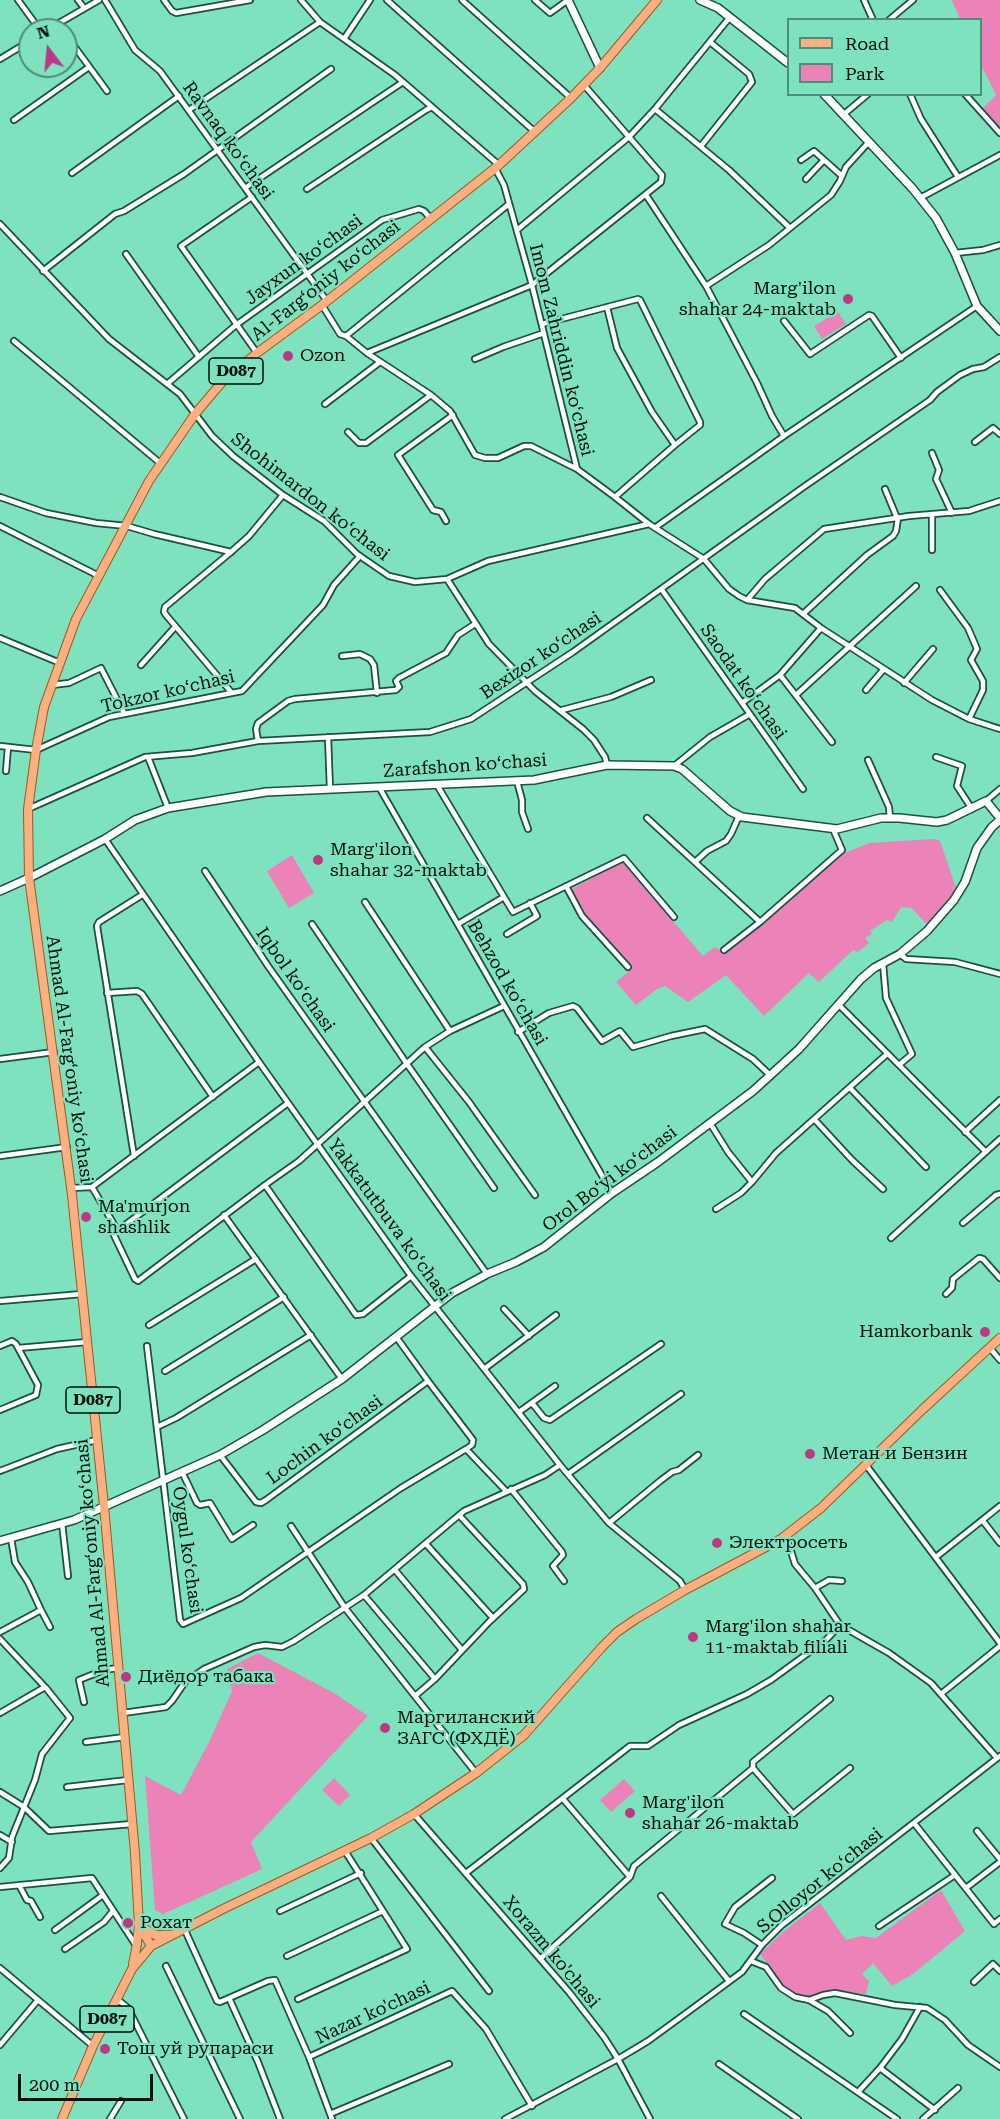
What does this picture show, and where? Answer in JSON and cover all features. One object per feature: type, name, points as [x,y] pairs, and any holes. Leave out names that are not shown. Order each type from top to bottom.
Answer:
[{"type":"main road","name":"Al-Fargʻoniy koʻchasi","points":[[29,878],[28,809],[36,750],[52,685],[76,618],[160,463],[195,414],[223,381],[257,353],[497,167],[584,85],[657,0]]},
{"type":"main road","name":"Ahmad Al-Fargʻoniy koʻchasi","points":[[29,878],[72,1188],[123,1713],[139,1925]]},
{"type":"main road","points":[[139,1925],[155,1935],[172,1935],[370,1838],[414,1814],[476,1773],[524,1735],[609,1639],[636,1619],[685,1590],[786,1535],[821,1508],[1000,1338]]},
{"type":"main road","name":"D087","points":[[139,1925],[151,1946]]},
{"type":"main road","name":"D087","points":[[132,1969],[139,1925]]},
{"type":"main road","name":"D087","points":[[62,2119],[93,2046],[132,1969],[151,1946],[172,1935]]},
{"type":"street","points":[[18,0],[31,18]]},
{"type":"street","points":[[78,0],[84,8]]},
{"type":"street","points":[[67,18],[99,0]]},
{"type":"street","name":"Ravnaq koʻchasi","points":[[105,0],[135,50],[160,71],[307,274],[340,334],[431,395],[453,415],[472,452],[479,457],[498,458],[524,446],[531,446],[576,469]]},
{"type":"street","points":[[164,0],[176,13],[249,0]]},
{"type":"street","points":[[302,0],[320,21],[403,82],[497,167]]},
{"type":"street","points":[[345,39],[370,0]]},
{"type":"street","points":[[387,0],[535,132]]},
{"type":"street","points":[[462,0],[571,98]]},
{"type":"street","points":[[535,0],[550,14],[568,0],[600,68]]},
{"type":"street","points":[[700,0],[718,8],[787,61]]},
{"type":"street","points":[[864,0],[872,18]]},
{"type":"street","points":[[891,18],[913,0]]},
{"type":"street","points":[[516,230],[629,137],[655,109],[730,17]]},
{"type":"street","points":[[189,110],[320,21]]},
{"type":"street","points":[[701,146],[752,82],[749,74],[710,42]]},
{"type":"street","points":[[0,59],[18,48]]},
{"type":"street","points":[[78,52],[106,91]]},
{"type":"street","points":[[14,120],[89,67]]},
{"type":"street","points":[[44,271],[115,214],[124,211],[184,174],[331,69]]},
{"type":"street","points":[[245,188],[403,82]]},
{"type":"street","points":[[367,353],[532,285],[661,182],[662,175],[584,85]]},
{"type":"street","points":[[72,173],[179,96]]},
{"type":"street","points":[[826,96],[936,218],[955,253],[977,306],[1000,331]]},
{"type":"street","points":[[843,115],[866,96]]},
{"type":"street","points":[[911,96],[921,119],[958,177]]},
{"type":"street","points":[[967,96],[1000,133]]},
{"type":"street","points":[[307,189],[432,107]]},
{"type":"street","points":[[655,109],[729,170],[790,228]]},
{"type":"street","points":[[706,286],[769,245],[831,195],[846,167],[868,143]]},
{"type":"street","points":[[801,160],[813,150],[843,176]]},
{"type":"street","points":[[920,198],[1000,155]]},
{"type":"street","points":[[806,179],[824,159]]},
{"type":"street","name":"Imom Zahriddin koʻchasi","points":[[497,167],[532,285],[576,469],[649,525],[656,527],[704,559],[729,589],[747,600],[795,608],[904,684],[969,719],[1000,729]]},
{"type":"street","points":[[646,195],[706,286],[784,436]]},
{"type":"street","points":[[252,197],[181,246],[257,353]]},
{"type":"street","points":[[346,336],[509,204]]},
{"type":"street","name":"Jayxun koʻchasi","points":[[167,384],[236,325],[382,220],[419,209],[431,219]]},
{"type":"street","name":"Shohimardon koʻchasi","points":[[0,224],[109,339],[180,394],[212,436],[233,456],[283,495],[324,521],[360,556],[380,571],[396,579],[424,583],[447,579],[488,561],[649,525]]},
{"type":"street","points":[[955,253],[1000,245]]},
{"type":"street","points":[[126,254],[199,357]]},
{"type":"street","points":[[542,324],[640,300],[700,422],[700,425],[615,497]]},
{"type":"street","points":[[656,527],[784,436],[977,306]]},
{"type":"street","points":[[607,307],[618,348],[652,412],[675,445]]},
{"type":"street","points":[[784,321],[810,354],[869,315],[872,316],[901,358]]},
{"type":"street","points":[[475,359],[544,333]]},
{"type":"street","points":[[14,341],[160,463]]},
{"type":"street","name":"Bexizor koʻchasi","points":[[28,809],[148,757],[192,753],[258,741],[430,732],[471,719],[527,684],[662,590],[930,400],[960,375],[984,367],[1000,357]]},
{"type":"street","points":[[326,404],[380,362]]},
{"type":"street","points":[[348,432],[359,443],[366,443],[431,395]]},
{"type":"street","points":[[446,521],[441,512],[433,510],[398,455],[453,415]]},
{"type":"street","points":[[975,442],[993,428],[1000,434]]},
{"type":"street","points":[[932,453],[939,470],[936,479],[952,513]]},
{"type":"street","points":[[803,614],[867,555],[893,536],[898,518],[885,489]]},
{"type":"street","points":[[231,692],[175,627],[164,612],[165,607],[249,536],[283,495]]},
{"type":"street","points":[[0,497],[46,513],[96,523],[127,526],[231,552]]},
{"type":"street","points":[[747,600],[765,579],[824,528],[969,511],[1000,501]]},
{"type":"street","points":[[932,514],[932,550]]},
{"type":"street","points":[[0,526],[99,576]]},
{"type":"street","name":"Tokzor koʻchasi","points":[[36,750],[109,717],[245,688],[323,605],[338,579],[360,556]]},
{"type":"street","points":[[447,579],[489,644],[527,684],[562,710],[594,740],[607,765]]},
{"type":"street","points":[[796,694],[916,586]]},
{"type":"street","name":"Saodat koʻchasi","points":[[662,590],[803,789]]},
{"type":"street","points":[[940,590],[968,627],[977,647],[971,660],[983,681],[983,690],[969,719]]},
{"type":"street","points":[[258,741],[256,729],[258,723],[288,701],[396,690],[399,687],[396,681],[399,678],[446,653],[458,635],[475,624]]},
{"type":"street","points":[[141,665],[175,627]]},
{"type":"street","points":[[742,703],[780,675],[821,628]]},
{"type":"street","points":[[0,638],[60,663]]},
{"type":"street","points":[[904,684],[933,649]]},
{"type":"street","points":[[342,656],[360,654],[370,659],[374,665],[377,693]]},
{"type":"street","points":[[52,685],[69,682],[101,668],[124,713]]},
{"type":"street","points":[[866,690],[883,670]]},
{"type":"street","points":[[780,675],[832,742]]},
{"type":"street","points":[[562,710],[611,697],[651,680]]},
{"type":"street","points":[[674,766],[710,737],[750,714]]},
{"type":"street","points":[[328,737],[330,789]]},
{"type":"street","points":[[0,746],[36,750]]},
{"type":"street","points":[[6,771],[8,747]]},
{"type":"street","points":[[148,757],[168,808]]},
{"type":"street","points":[[936,757],[962,766],[957,786],[972,809]]},
{"type":"street","points":[[868,760],[889,807],[890,818]]},
{"type":"street","name":"Zarafshon koʻchasi","points":[[0,891],[105,839],[135,820],[168,808],[266,792],[534,780],[607,765],[674,766]]},
{"type":"street","points":[[674,766],[682,769],[730,811],[739,816],[833,829],[890,818],[937,822],[947,820],[986,801],[1000,789]]},
{"type":"street","points":[[517,781],[522,800],[522,812],[528,829]]},
{"type":"street","points":[[437,785],[513,912],[624,858],[674,917]]},
{"type":"street","name":"Behzod koʻchasi","points":[[379,787],[612,1193]]},
{"type":"street","points":[[986,801],[1000,819]]},
{"type":"street","points":[[695,862],[707,851],[726,841],[739,816]]},
{"type":"street","points":[[647,818],[760,922]]},
{"type":"street","name":"Orol Boʻyi koʻchasi","points":[[0,1541],[62,1523],[220,1455],[342,1379],[397,1338],[434,1306],[487,1274],[544,1247],[612,1193],[658,1162],[771,1076],[799,1049],[861,979],[874,968],[900,954],[927,931],[954,900],[969,873],[977,848],[1000,819]]},
{"type":"street","points":[[724,950],[760,922],[842,850],[833,829]]},
{"type":"street","name":"Yakkatutbuva koʻchasi","points":[[105,839],[259,1062],[434,1306],[609,1523],[680,1581],[685,1590]]},
{"type":"street","name":"Iqbol koʻchasi","points":[[205,871],[268,966],[487,1274]]},
{"type":"street","points":[[566,886],[582,916],[628,967]]},
{"type":"street","points":[[134,1156],[98,924],[142,895]]},
{"type":"street","points":[[458,924],[504,897]]},
{"type":"street","points":[[365,902],[450,1031]]},
{"type":"street","points":[[507,934],[537,916],[530,903]]},
{"type":"street","points":[[312,924],[407,1065],[494,1188]]},
{"type":"street","points":[[900,954],[906,959],[955,962],[1000,974]]},
{"type":"street","points":[[883,963],[886,998],[912,1054],[899,1065]]},
{"type":"street","points":[[107,993],[137,991],[142,994],[213,1097]]},
{"type":"street","points":[[838,1004],[986,1152]]},
{"type":"street","points":[[116,1228],[113,1233],[138,1281],[299,1161],[425,1047],[450,1031],[504,1006]]},
{"type":"street","points":[[518,1032],[549,1013],[573,1006],[577,1008],[602,1041],[620,1031],[633,1047],[705,1029],[753,1059],[771,1076]]},
{"type":"street","points":[[425,1047],[535,1195]]},
{"type":"street","points":[[0,1059],[54,1052]]},
{"type":"street","points":[[716,1209],[741,1193],[776,1153],[887,1054]]},
{"type":"street","points":[[72,1188],[92,1186],[259,1062]]},
{"type":"street","points":[[850,1088],[926,1167]]},
{"type":"street","points":[[965,1132],[1000,1100]]},
{"type":"street","points":[[116,1228],[121,1228],[288,1103]]},
{"type":"street","points":[[815,1120],[883,1189]]},
{"type":"street","points":[[710,1123],[728,1152],[752,1182]]},
{"type":"street","points":[[891,1238],[1000,1139]]},
{"type":"street","points":[[0,1155],[67,1147]]},
{"type":"street","points":[[265,1185],[356,1315],[363,1314],[411,1276]]},
{"type":"street","points":[[92,1186],[116,1228]]},
{"type":"street","points":[[963,1223],[1000,1194]]},
{"type":"street","points":[[224,1215],[342,1379]]},
{"type":"street","points":[[945,1294],[952,1288],[953,1279],[979,1258],[983,1259],[1000,1278]]},
{"type":"street","points":[[149,1324],[255,1259]]},
{"type":"street","points":[[0,1301],[82,1294]]},
{"type":"street","points":[[165,1371],[284,1297]]},
{"type":"street","points":[[504,1309],[529,1336]]},
{"type":"street","points":[[484,1369],[556,1315]]},
{"type":"street","points":[[157,1427],[177,1418],[311,1335]]},
{"type":"street","points":[[397,1338],[472,1437],[474,1443],[466,1449],[508,1490],[562,1552],[563,1555],[553,1566],[564,1581]]},
{"type":"street","points":[[0,1346],[12,1341],[38,1385],[36,1395],[0,1410]]},
{"type":"street","points":[[18,1348],[87,1342]]},
{"type":"street","points":[[532,1403],[544,1418],[550,1420],[661,1344]]},
{"type":"street","points":[[147,1346],[164,1480]]},
{"type":"street","points":[[990,1348],[1000,1360]]},
{"type":"street","name":"Lochin koʻchasi","points":[[220,1455],[254,1500],[261,1503],[428,1381]]},
{"type":"street","points":[[519,1412],[555,1386]]},
{"type":"street","points":[[568,1474],[681,1394]]},
{"type":"street","points":[[0,1472],[57,1449],[97,1440]]},
{"type":"street","name":"Oygul koʻchasi","points":[[164,1480],[180,1620],[183,1624],[231,1604],[401,1488],[466,1449]]},
{"type":"street","points":[[609,1523],[660,1481],[698,1455]]},
{"type":"street","points":[[123,1713],[158,1710],[166,1707],[185,1682],[195,1674],[254,1647],[286,1645],[363,1595],[459,1515],[544,1475],[560,1465]]},
{"type":"street","points":[[866,1465],[1000,1644],[941,1694]]},
{"type":"street","points":[[182,1472],[197,1503],[200,1505],[210,1503],[232,1539],[253,1525]]},
{"type":"street","points":[[936,1557],[1000,1506]]},
{"type":"street","points":[[415,1696],[521,1593],[524,1586],[459,1515]]},
{"type":"street","points":[[983,1521],[1000,1543]]},
{"type":"street","points":[[62,1523],[68,1576]]},
{"type":"street","points":[[291,1526],[345,1608],[476,1773]]},
{"type":"street","points":[[786,1535],[795,1564],[815,1588],[840,1625],[889,1653],[931,1683],[998,1757]]},
{"type":"street","points":[[10,1538],[15,1562],[28,1582],[50,1627]]},
{"type":"street","points":[[426,1544],[493,1618]]},
{"type":"street","points":[[395,1570],[462,1650]]},
{"type":"street","points":[[815,1588],[829,1580],[842,1581]]},
{"type":"street","points":[[363,1595],[435,1679]]},
{"type":"street","points":[[0,1632],[41,1610]]},
{"type":"street","points":[[466,1873],[630,1746],[648,1746],[679,1725],[747,1694],[771,1680],[826,1640],[840,1625]]},
{"type":"street","points":[[0,1639],[45,1687],[70,1718],[42,1754],[12,1842],[9,1858],[0,1868]]},
{"type":"street","points":[[84,1702],[79,1680],[104,1670],[118,1668]]},
{"type":"street","points":[[0,1713],[45,1687]]},
{"type":"street","points":[[830,1699],[753,1762],[753,1768],[793,1814],[850,1768]]},
{"type":"street","points":[[86,1742],[124,1737]]},
{"type":"street","name":"S.Olloyor koʻchasi","points":[[505,2119],[648,2041],[729,1981],[751,1961],[782,1925],[998,1757]]},
{"type":"street","points":[[540,1959],[630,1877],[634,1866],[753,1768]]},
{"type":"street","points":[[67,1787],[128,1780]]},
{"type":"street","points":[[0,1792],[24,1808],[49,1831],[132,1824]]},
{"type":"street","points":[[563,1799],[630,1877]]},
{"type":"street","name":"Xorazm ko'chasi","points":[[414,1814],[540,1959],[604,2037],[650,2119]]},
{"type":"street","points":[[914,1822],[994,1924],[1000,1919]]},
{"type":"street","points":[[966,1888],[1000,1860],[977,1831]]},
{"type":"street","points":[[0,1835],[12,1842]]},
{"type":"street","points":[[370,1838],[489,1991]]},
{"type":"street","points":[[298,1999],[407,1949],[345,1851]]},
{"type":"street","points":[[280,1911],[361,1873]]},
{"type":"street","points":[[879,1926],[955,1875]]},
{"type":"street","points":[[0,1887],[90,1878],[137,1947]]},
{"type":"street","points":[[762,1946],[724,1924],[735,1907],[772,1878]]},
{"type":"street","points":[[20,1885],[27,1900],[31,1901],[40,1917]]},
{"type":"street","points":[[55,1930],[103,1895]]},
{"type":"street","points":[[661,1896],[729,1981]]},
{"type":"street","points":[[65,1949],[104,1922],[113,1911]]},
{"type":"street","points":[[286,1956],[383,1911]]},
{"type":"street","points":[[184,1928],[215,1998],[220,2002],[275,1980],[309,2057],[331,2116],[449,2064]]},
{"type":"street","points":[[751,1961],[766,1967],[781,1988],[795,1997],[809,2000],[828,2011],[850,2033]]},
{"type":"street","points":[[974,1982],[993,1964],[1000,1971]]},
{"type":"street","points":[[166,1966],[240,2119]]},
{"type":"street","points":[[0,1968],[93,2046]]},
{"type":"street","name":"Nazar ko'chasi","points":[[309,2057],[452,1991],[486,2029],[532,2106]]},
{"type":"street","points":[[809,2000],[835,1993],[895,2005],[927,2008],[945,2020],[968,2045],[1000,2067]]},
{"type":"street","points":[[229,1998],[258,2062],[280,2119]]},
{"type":"street","points":[[117,1999],[128,2007],[184,2119]]},
{"type":"street","points":[[0,2045],[38,2000]]},
{"type":"street","points":[[858,2092],[902,2039],[920,2007]]},
{"type":"street","points":[[744,2014],[897,2119]]},
{"type":"street","points":[[719,2064],[798,2119]]},
{"type":"street","points":[[880,2068],[935,2110]]},
{"type":"street","points":[[923,2119],[958,2088]]},
{"type":"street","points":[[110,2119],[121,2101]]},
{"type":"green space","points":[[952,0],[1000,0],[1000,130],[981,110],[996,95],[982,67],[982,18],[960,18]]},
{"type":"green space","points":[[838,312],[846,324],[822,339],[814,326]]},
{"type":"green space","points":[[934,839],[940,841],[957,891],[928,926],[912,908],[901,907],[892,922],[887,920],[870,931],[872,934],[865,938],[869,943],[858,952],[853,950],[819,982],[809,973],[764,1016],[726,975],[688,1002],[665,986],[657,989],[636,1005],[616,982],[633,968],[588,919],[572,889],[622,862],[703,956],[715,947],[720,950],[842,854],[869,843]]},
{"type":"green space","points":[[292,855],[314,893],[289,908],[267,871]]},
{"type":"green space","points":[[258,1653],[334,1693],[368,1716],[251,1842],[262,1869],[163,1914],[155,1910],[145,1776],[181,1795],[209,1742],[232,1691],[227,1669]]},
{"type":"green space","points":[[334,1778],[350,1795],[339,1806],[322,1790]]},
{"type":"green space","points":[[624,1779],[635,1791],[611,1812],[600,1800]]},
{"type":"green space","points":[[941,1890],[965,1931],[913,1974],[892,1986],[873,1963],[862,1974],[869,1981],[866,1994],[836,1990],[807,1999],[784,1988],[760,1954],[783,1932],[820,1903],[846,1940],[861,1936],[876,1938]]},
{"type":"place","name":"Marg'ilon shahar 24-maktab","points":[[848,299]]},
{"type":"place","name":"Ozon","points":[[288,356]]},
{"type":"place","name":"Marg'ilon shahar 32-maktab","points":[[318,860]]},
{"type":"place","name":"Ma'murjon shashlik","points":[[86,1217]]},
{"type":"place","name":"Hamkorbank","points":[[985,1332]]},
{"type":"place","name":"Метан и Бензин","points":[[810,1454]]},
{"type":"place","name":"Электросеть","points":[[717,1543]]},
{"type":"place","name":"Marg'ilon shahar 11-maktab filiali","points":[[693,1637]]},
{"type":"place","name":"Диёдор табака","points":[[126,1677]]},
{"type":"place","name":"Маргиланский ЗАГС (ФХДЁ)","points":[[385,1728]]},
{"type":"place","name":"Marg'ilon shahar 26-maktab","points":[[630,1813]]},
{"type":"place","name":"Рохат","points":[[128,1923]]},
{"type":"place","name":"Тош уй рупараси","points":[[105,2049]]}]
